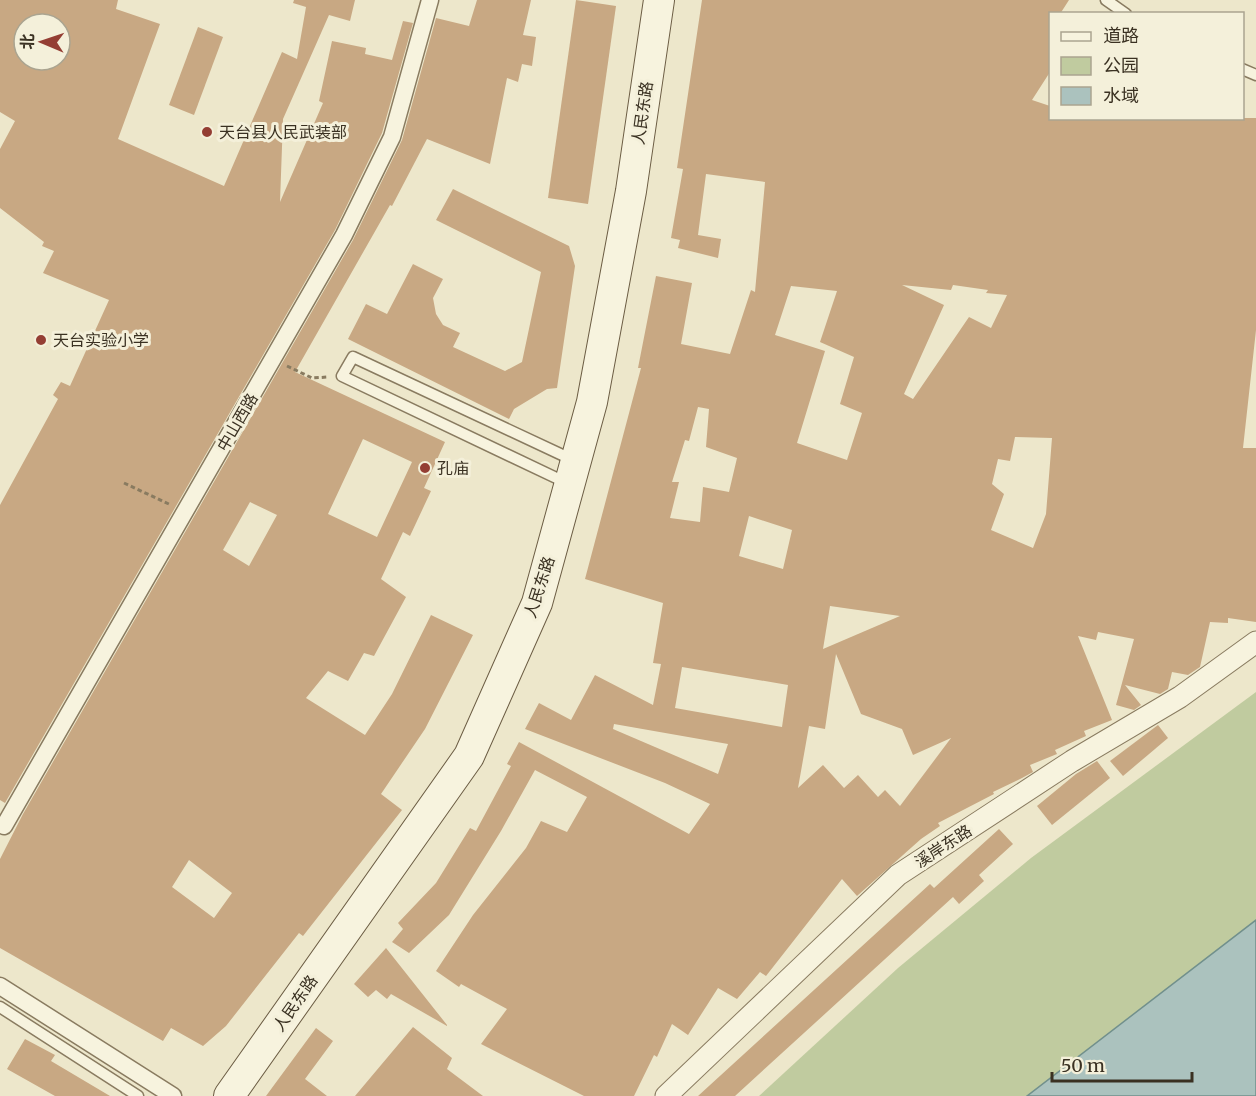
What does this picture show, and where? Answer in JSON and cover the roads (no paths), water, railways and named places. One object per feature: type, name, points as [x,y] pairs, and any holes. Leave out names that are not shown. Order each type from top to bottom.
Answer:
[{"type":"main road","name":"人民东路","points":[[229,1096],[469,756],[537,603],[592,402],[626,214],[659,0]]},
{"type":"street","name":"中山西路","points":[[1,827],[344,235],[392,137],[430,0]]},
{"type":"street","name":"溪岸东路","points":[[666,1096],[898,875],[1071,761],[1180,697],[1256,642]]},
{"type":"street","points":[[0,986],[173,1096]]},
{"type":"lane","points":[[1106,0],[1123,12]]},
{"type":"lane","points":[[353,357],[572,473],[342,376],[353,357]]},
{"type":"lane","points":[[0,1007],[138,1096]]},
{"type":"water","points":[[1256,920],[1256,1096],[1027,1096]]},
{"type":"place","name":"天台县人民武装部","points":[[207,132]]},
{"type":"place","name":"天台实验小学","points":[[41,340]]},
{"type":"place","name":"孔庙","points":[[425,468]]}]
